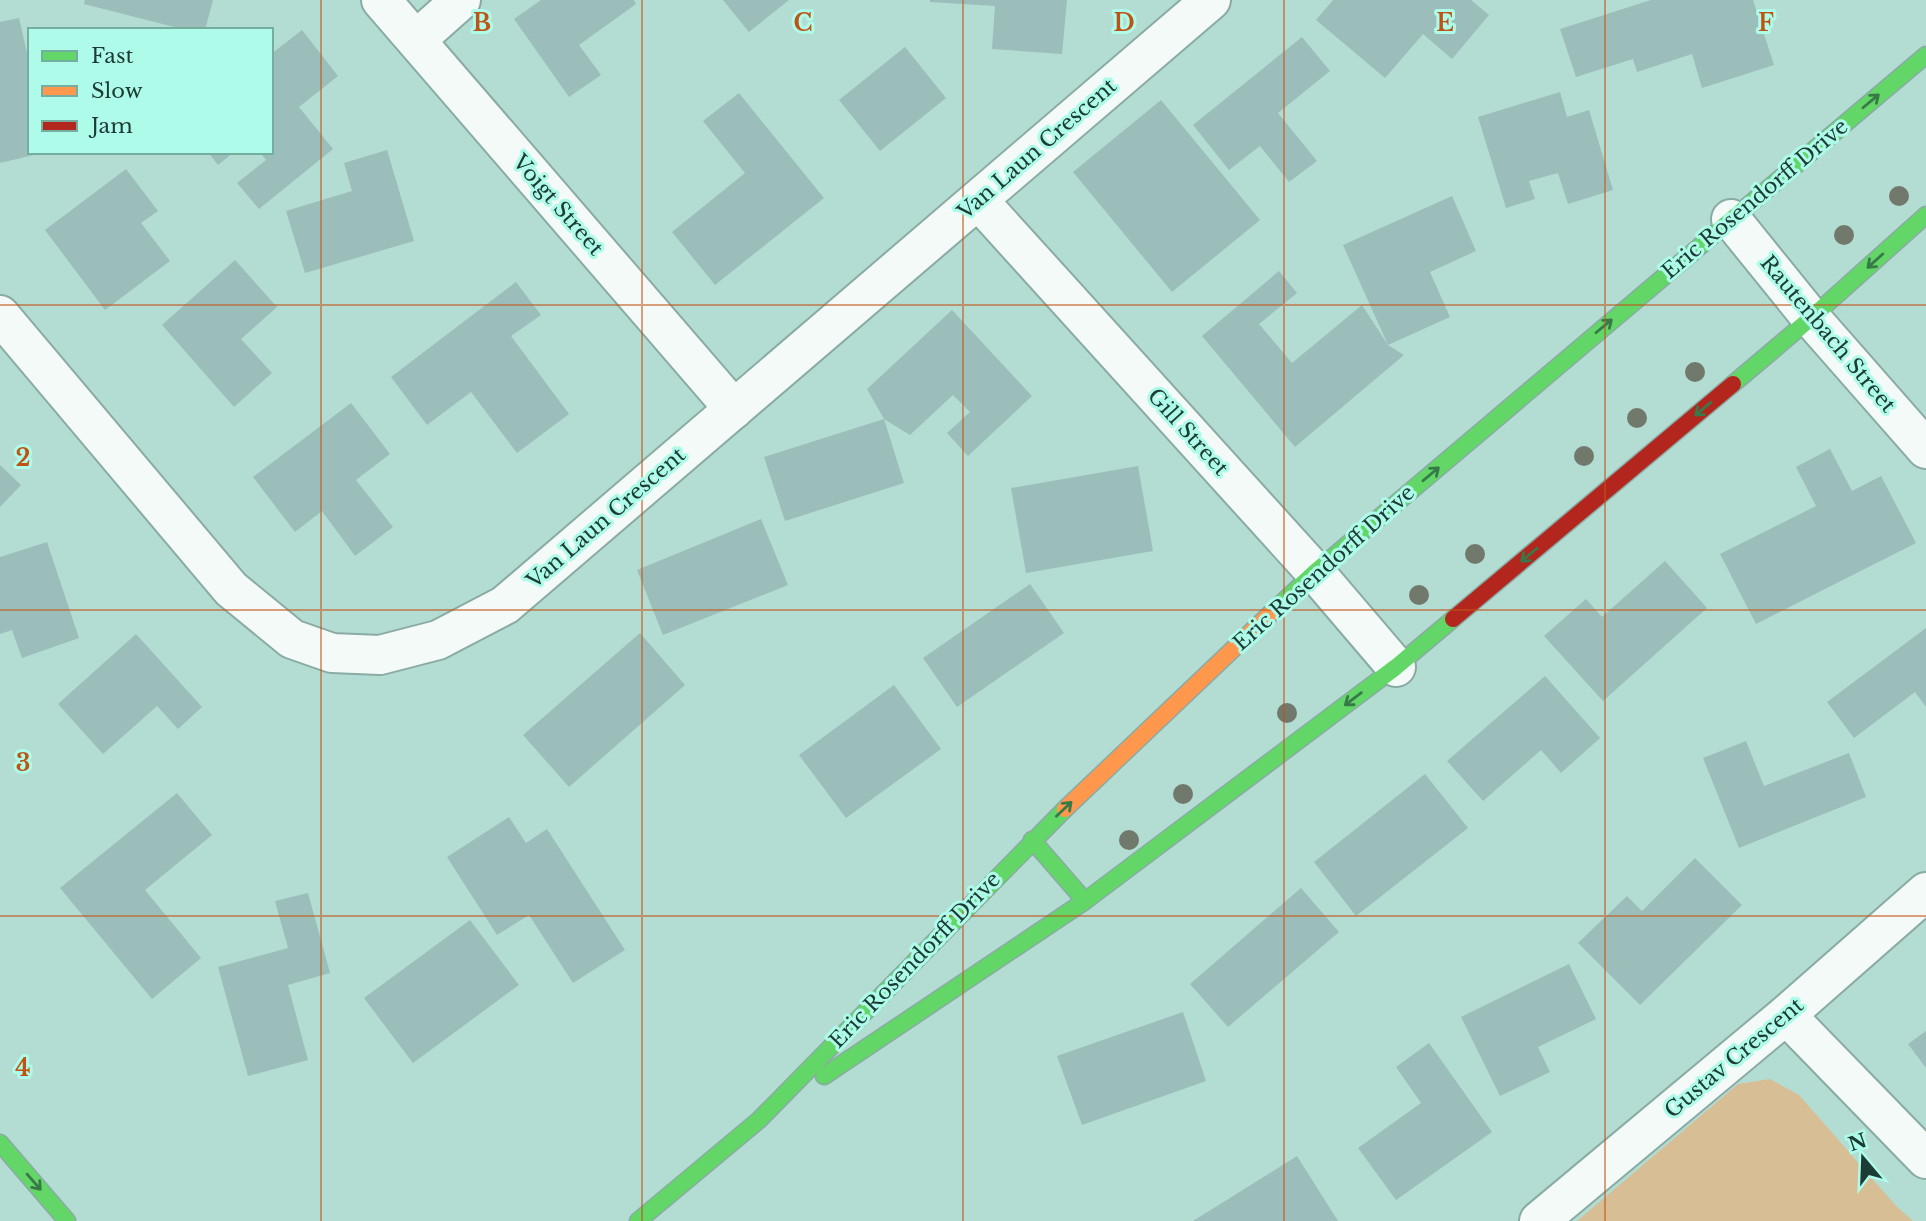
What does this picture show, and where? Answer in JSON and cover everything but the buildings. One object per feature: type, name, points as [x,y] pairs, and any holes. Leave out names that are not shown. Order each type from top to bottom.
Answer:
[{"type":"main road","name":"Eric Rosendorff Drive","points":[[638,1221],[759,1120],[1032,840],[1315,572],[1926,55]]},
{"type":"main road","name":"Eric Rosendorff Drive","points":[[759,1120],[1085,901],[1396,667],[1811,318],[1926,215]]},
{"type":"main road","points":[[1032,840],[1085,901]]},
{"type":"main road","points":[[0,1143],[67,1221]]},
{"type":"street","name":"Voigt Street","points":[[381,0],[734,409]]},
{"type":"street","points":[[416,40],[461,0]]},
{"type":"street","name":"Van Laun Crescent","points":[[0,315],[231,589],[292,639],[332,653],[380,655],[438,640],[505,605],[1212,0]]},
{"type":"street","name":"Gill Street","points":[[978,200],[1315,572],[1396,667]]},
{"type":"street","name":"Rautenbach Street","points":[[1731,219],[1811,318],[1926,449]]},
{"type":"street","name":"Gustav Crescent","points":[[1539,1221],[1786,1015],[1926,892]]},
{"type":"street","points":[[1786,1015],[1926,1158]]},
{"type":"shaded area","points":[[1770,1079],[1799,1095],[1896,1206],[1913,1221],[1577,1221],[1738,1084]]},
{"type":"traffic: fast","points":[[1270,614],[1315,572],[1926,55]]},
{"type":"traffic: fast","points":[[1733,384],[1926,215]]},
{"type":"traffic: fast","points":[[824,1076],[1085,901],[1396,667],[1453,619]]},
{"type":"traffic: fast","points":[[638,1221],[759,1120],[1065,809]]},
{"type":"traffic: fast","points":[[1032,840],[1085,901]]},
{"type":"traffic: fast","points":[[0,1143],[67,1221]]},
{"type":"traffic: slow","points":[[1065,809],[1270,614]]},
{"type":"traffic: jam","points":[[1453,619],[1733,384]]}]
